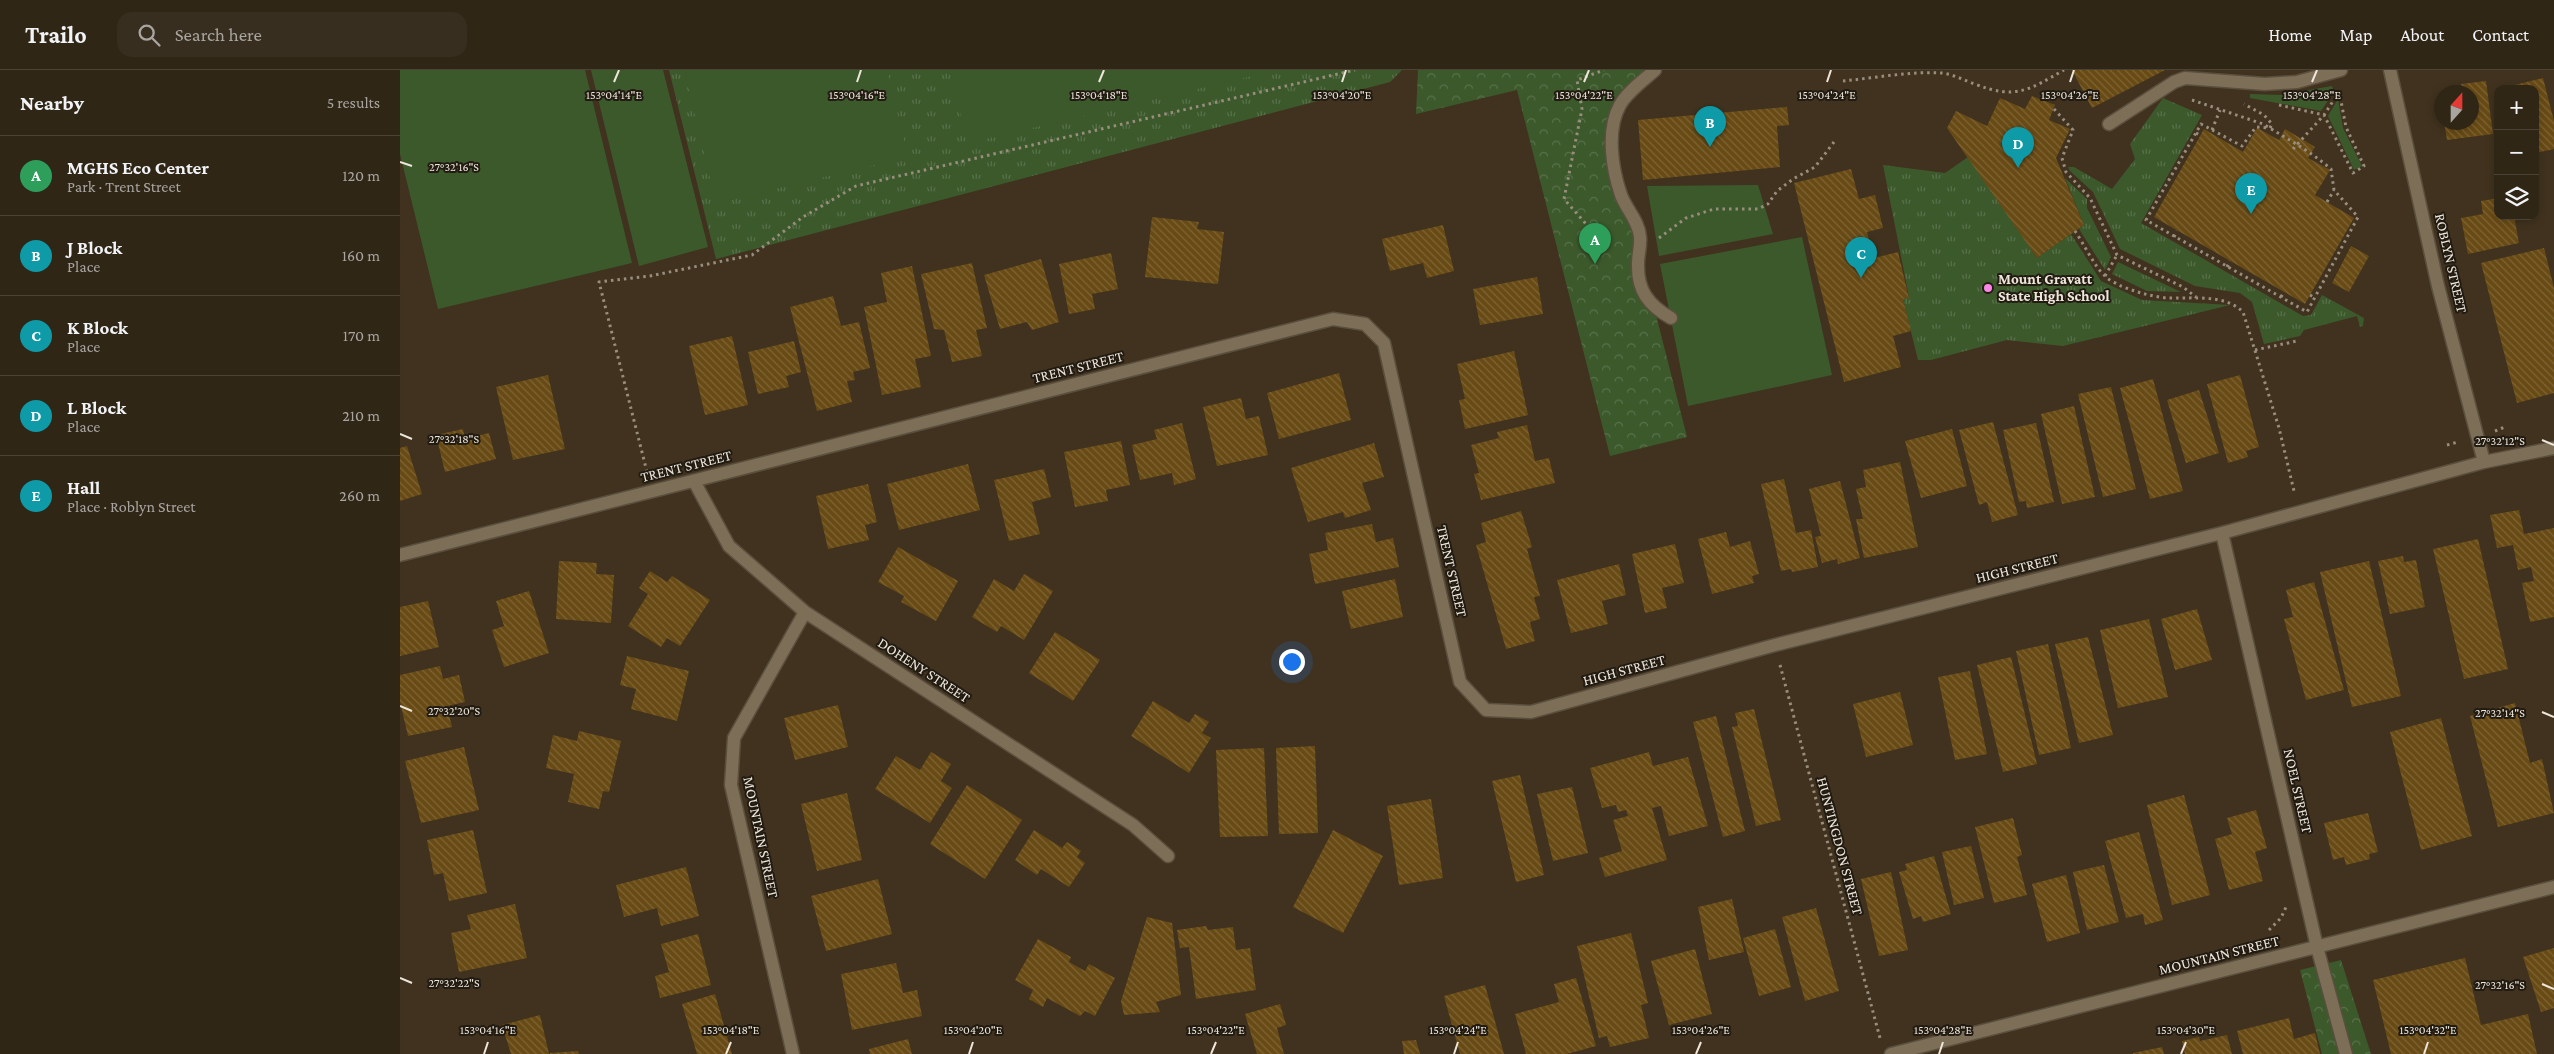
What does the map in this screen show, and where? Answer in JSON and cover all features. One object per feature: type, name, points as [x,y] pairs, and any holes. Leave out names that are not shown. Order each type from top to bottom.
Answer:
[{"type":"street","points":[[1655,70],[1620,105],[1611,134],[1614,166],[1621,196],[1638,226],[1640,236],[1639,284],[1645,298],[1657,311],[1671,318]]},
{"type":"street","points":[[2109,124],[2174,82],[2185,78],[2264,84],[2297,82],[2320,73],[2341,70]]},
{"type":"street","name":"ROBLYN STREET","points":[[2390,70],[2438,286],[2484,462]]},
{"type":"street","name":"TRENT STREET","points":[[400,555],[1333,319],[1365,324],[1384,343],[1460,682],[1486,710]]},
{"type":"street","name":"HIGH STREET","points":[[1486,710],[1531,712],[1775,645],[2222,534],[2484,462],[2554,448]]},
{"type":"street","name":"DOHENY STREET","points":[[694,481],[729,546],[805,612],[1133,825],[1168,856]]},
{"type":"street","name":"NOEL STREET","points":[[2222,534],[2317,947],[2346,1054]]},
{"type":"street","name":"MOUNTAIN STREET","points":[[793,1054],[730,785],[734,738],[805,612]]},
{"type":"street","name":"MOUNTAIN STREET","points":[[1892,1054],[2554,887]]},
{"type":"path","points":[[653,491],[641,454],[599,282],[650,276],[752,255],[803,217],[856,186],[1355,70]]},
{"type":"path","points":[[1594,232],[1564,199],[1582,109],[1577,80],[1604,70]]},
{"type":"path","points":[[1843,81],[1944,73],[1988,90],[2001,93],[2016,93],[2028,89],[2064,70]]},
{"type":"path","points":[[2174,82],[2179,96],[2270,128],[2331,169],[2334,190],[2358,217],[2353,223],[2306,312],[2146,220],[2201,124],[2232,143],[2242,146],[2256,127],[2270,128]]},
{"type":"path","points":[[2293,149],[2324,115],[2340,92],[2346,127],[2364,166],[2353,173],[2324,115]]},
{"type":"path","points":[[2241,98],[2248,99]]},
{"type":"path","points":[[2237,101],[2264,114],[2272,124],[2270,128]]},
{"type":"path","points":[[2270,104],[2324,115]]},
{"type":"path","points":[[2054,109],[2073,130],[2062,158],[2066,172],[2090,198],[2117,255],[2183,287],[2197,297]]},
{"type":"path","points":[[2212,130],[2220,110]]},
{"type":"path","points":[[2196,132],[2200,135]]},
{"type":"path","points":[[1639,254],[1686,218],[1714,209],[1758,209],[1768,204],[1777,191],[1793,179],[1815,167],[1834,142]]},
{"type":"path","points":[[2327,202],[2334,190]]},
{"type":"path","points":[[2152,209],[2156,211]]},
{"type":"path","points":[[2076,231],[2105,277],[2138,293],[2165,298],[2197,297],[2239,308],[2243,312],[2280,428],[2294,491]]},
{"type":"path","points":[[2174,237],[2177,231]]},
{"type":"path","points":[[2105,277],[2117,255]]},
{"type":"path","points":[[2227,267],[2230,261]]},
{"type":"path","points":[[2281,297],[2284,292]]},
{"type":"path","points":[[2310,295],[2315,298]]},
{"type":"path","points":[[2256,350],[2298,341]]},
{"type":"path","name":"HUNTINGDON STREET","points":[[1775,645],[1882,1044]]},
{"type":"path","points":[[2269,930],[2281,918],[2286,907],[2293,909]]},
{"type":"green space","points":[[400,70],[585,70],[632,263],[438,309],[400,154]]},
{"type":"green space","points":[[591,70],[663,70],[708,247],[639,266]]},
{"type":"green space","points":[[669,70],[1402,70],[1390,82],[716,259]]},
{"type":"green space","points":[[684,70],[887,70],[908,157],[716,203]]},
{"type":"green space","points":[[950,70],[1277,70],[968,143]]},
{"type":"green space","points":[[1418,70],[1647,70],[1607,133],[1634,228],[1634,253],[1656,315],[1687,437],[1610,456],[1517,90],[1416,114]]},
{"type":"green space","points":[[2332,86],[2334,92],[2321,111],[2250,98],[2250,94],[2280,95]]},
{"type":"green space","points":[[2163,98],[2202,115],[2141,223],[2303,316],[2311,315],[2322,295],[2364,318],[2363,326],[2360,327],[2357,316],[2304,330],[2300,336],[2264,344],[2252,302],[2240,293],[2195,286],[2120,249],[2093,192],[2068,167],[2074,167],[2112,189],[2135,159],[2130,144]]},
{"type":"green space","points":[[2338,99],[2343,128],[2362,166],[2354,170],[2328,116]]},
{"type":"green space","points":[[1968,157],[2037,258],[2071,234],[2101,281],[2142,300],[2230,305],[2063,346],[2007,340],[1931,360],[1918,360],[1903,299],[1909,297],[1883,165],[1945,173]]},
{"type":"green space","points":[[2065,178],[2087,199],[2087,208],[2111,257],[2105,270],[2079,229],[2084,225]]},
{"type":"green space","points":[[1758,185],[1773,234],[1659,256],[1647,186]]},
{"type":"green space","points":[[1802,237],[1832,375],[1688,406],[1660,264]]},
{"type":"green space","points":[[2118,262],[2181,292],[2147,291],[2112,274]]},
{"type":"green space","points":[[2341,960],[2371,1054],[2322,1054],[2300,970]]},
{"type":"building","points":[[2072,70],[2165,70],[2092,108]]},
{"type":"building","points":[[2543,78],[2554,121],[2554,149],[2539,152],[2539,85],[2514,85]]},
{"type":"building","points":[[2486,81],[2493,134],[2447,140],[2445,130],[2479,130],[2479,85],[2461,84]]},
{"type":"building","points":[[2032,96],[2055,105],[2049,120],[2070,129],[2056,158],[2084,225],[2037,258],[1947,128],[1956,111],[1987,126],[2000,98],[2025,109]]},
{"type":"building","points":[[1787,107],[1789,125],[1777,126],[1780,167],[1643,180],[1638,120]]},
{"type":"building","points":[[2257,128],[2279,140],[2285,129],[2315,147],[2308,158],[2330,170],[2315,195],[2354,218],[2305,304],[2154,217],[2204,129],[2243,152]]},
{"type":"building","points":[[1851,169],[1859,199],[1875,195],[1883,228],[1867,232],[1874,258],[1898,252],[1909,298],[1903,299],[1911,331],[1893,336],[1901,367],[1844,382],[1794,183]]},
{"type":"building","points":[[2494,199],[2494,220],[2515,220],[2519,243],[2468,254],[2461,218],[2483,214],[2481,201]]},
{"type":"building","points":[[1152,217],[1199,222],[1197,229],[1224,232],[1218,284],[1145,277]]},
{"type":"building","points":[[1443,225],[1454,271],[1427,278],[1423,263],[1390,271],[1382,239]]},
{"type":"building","points":[[2351,246],[2369,256],[2349,292],[2332,283]]},
{"type":"building","points":[[2544,248],[2554,288],[2554,393],[2517,403],[2481,263]]},
{"type":"building","points":[[1111,253],[1118,289],[1092,294],[1095,309],[1069,314],[1059,264]]},
{"type":"building","points":[[1041,259],[1059,322],[1032,330],[1027,322],[1000,329],[984,275]]},
{"type":"building","points":[[972,263],[987,328],[976,330],[982,356],[952,362],[944,330],[934,329],[921,274]]},
{"type":"building","points":[[912,266],[931,356],[915,359],[921,387],[882,395],[864,307],[887,302],[881,273]]},
{"type":"building","points":[[1537,277],[1543,314],[1480,325],[1473,289]]},
{"type":"building","points":[[833,296],[841,326],[859,322],[870,368],[853,372],[855,380],[847,381],[852,402],[817,411],[790,307]]},
{"type":"building","points":[[732,336],[748,405],[705,415],[689,346]]},
{"type":"building","points":[[794,341],[801,372],[786,376],[789,387],[758,394],[748,352]]},
{"type":"building","points":[[1514,351],[1528,415],[1465,429],[1459,400],[1465,399],[1457,364]]},
{"type":"building","points":[[1339,373],[1351,420],[1279,439],[1267,393]]},
{"type":"building","points":[[548,375],[565,449],[513,460],[496,387]]},
{"type":"building","points":[[2240,375],[2259,447],[2246,451],[2248,457],[2228,463],[2207,384]]},
{"type":"building","points":[[2153,379],[2183,491],[2150,499],[2120,388]]},
{"type":"building","points":[[2111,387],[2136,489],[2103,497],[2078,394]]},
{"type":"building","points":[[2199,390],[2219,453],[2186,463],[2167,400]]},
{"type":"building","points":[[1241,398],[1246,419],[1259,416],[1268,455],[1217,466],[1203,407]]},
{"type":"building","points":[[2074,406],[2095,497],[2062,504],[2041,414]]},
{"type":"building","points":[[1993,422],[2018,515],[1992,522],[1987,502],[1979,505],[1959,430]]},
{"type":"building","points":[[1182,423],[1196,479],[1174,485],[1172,473],[1140,480],[1132,445],[1157,439],[1154,430]]},
{"type":"building","points":[[2036,423],[2054,502],[2027,508],[2026,501],[2019,502],[2003,430]]},
{"type":"building","points":[[1527,425],[1535,461],[1549,458],[1555,483],[1481,500],[1474,474],[1479,473],[1471,445],[1499,438],[1497,432]]},
{"type":"building","points":[[463,429],[465,439],[489,433],[496,459],[445,472],[436,435]]},
{"type":"building","points":[[1952,429],[1967,486],[1921,498],[1905,441]]},
{"type":"building","points":[[1121,441],[1130,485],[1106,490],[1108,501],[1075,507],[1064,452]]},
{"type":"building","points":[[1374,443],[1384,477],[1362,483],[1371,510],[1345,518],[1343,512],[1308,522],[1291,468]]},
{"type":"building","points":[[407,446],[422,494],[400,501],[400,448]]},
{"type":"building","points":[[1900,462],[1918,547],[1864,558],[1856,519],[1863,519],[1856,489],[1866,487],[1863,470]]},
{"type":"building","points":[[968,464],[980,510],[899,530],[887,484]]},
{"type":"building","points":[[1044,469],[1051,497],[1032,502],[1040,534],[1009,541],[994,480]]},
{"type":"building","points":[[1784,479],[1796,533],[1811,530],[1818,567],[1792,572],[1791,569],[1781,571],[1761,484]]},
{"type":"building","points":[[1840,481],[1860,558],[1838,564],[1837,559],[1822,563],[1815,537],[1821,536],[1809,489]]},
{"type":"building","points":[[868,484],[877,522],[865,525],[869,540],[828,549],[816,496]]},
{"type":"building","points":[[2519,510],[2524,534],[2554,528],[2554,617],[2530,622],[2522,583],[2534,581],[2531,567],[2518,570],[2513,545],[2497,548],[2490,515]]},
{"type":"building","points":[[1521,511],[1532,547],[1527,549],[1540,596],[1534,597],[1540,619],[1530,622],[1535,641],[1506,649],[1476,545],[1486,542],[1481,523]]},
{"type":"building","points":[[1372,524],[1376,542],[1393,538],[1399,567],[1315,584],[1309,554],[1328,550],[1325,533]]},
{"type":"building","points":[[1726,532],[1730,547],[1750,541],[1759,574],[1752,576],[1754,583],[1712,594],[1698,539]]},
{"type":"building","points":[[2478,539],[2508,669],[2464,679],[2433,549]]},
{"type":"building","points":[[1675,544],[1684,583],[1662,588],[1667,608],[1645,613],[1632,554]]},
{"type":"building","points":[[898,547],[958,581],[936,621],[901,602],[904,596],[878,582]]},
{"type":"building","points":[[2403,556],[2404,562],[2416,560],[2425,607],[2390,614],[2378,561]]},
{"type":"building","points":[[559,561],[597,563],[596,574],[614,575],[611,623],[556,619]]},
{"type":"building","points":[[2369,561],[2401,696],[2352,707],[2320,572]]},
{"type":"building","points":[[1619,564],[1626,595],[1602,601],[1608,624],[1571,633],[1557,580]]},
{"type":"building","points":[[650,571],[667,582],[672,576],[710,600],[680,646],[667,638],[661,647],[628,626],[648,594],[639,588]]},
{"type":"building","points":[[1024,574],[1053,591],[1024,640],[1001,626],[997,632],[972,617],[994,579],[1014,591]]},
{"type":"building","points":[[1395,579],[1403,617],[1351,629],[1342,591]]},
{"type":"building","points":[[2314,582],[2344,690],[2306,700],[2284,619],[2293,617],[2286,590]]},
{"type":"building","points":[[529,591],[549,653],[504,667],[492,630],[504,626],[496,601]]},
{"type":"building","points":[[428,601],[439,647],[400,656],[400,607]]},
{"type":"building","points":[[2197,609],[2212,660],[2175,670],[2161,619]]},
{"type":"building","points":[[2149,619],[2168,697],[2118,708],[2100,630]]},
{"type":"building","points":[[1055,632],[1100,660],[1073,701],[1029,673]]},
{"type":"building","points":[[2088,637],[2113,735],[2079,743],[2055,644]]},
{"type":"building","points":[[2048,644],[2071,748],[2039,755],[2016,651]]},
{"type":"building","points":[[627,656],[689,671],[677,721],[631,709],[636,689],[620,685]]},
{"type":"building","points":[[2011,657],[2037,764],[2003,772],[1977,665]]},
{"type":"building","points":[[440,666],[443,679],[459,675],[465,702],[447,706],[452,727],[408,736],[400,702],[400,675]]},
{"type":"building","points":[[1970,671],[1987,754],[1955,760],[1938,677]]},
{"type":"building","points":[[1900,692],[1913,745],[1866,757],[1853,704]]},
{"type":"building","points":[[1153,701],[1189,723],[1195,714],[1209,722],[1202,733],[1211,738],[1189,773],[1131,736]]},
{"type":"building","points":[[2515,703],[2530,763],[2542,759],[2554,813],[2498,827],[2470,716]]},
{"type":"building","points":[[838,705],[848,747],[795,760],[784,718]]},
{"type":"building","points":[[1754,709],[1781,820],[1756,826],[1732,727],[1738,726],[1735,713]]},
{"type":"building","points":[[1716,716],[1745,831],[1723,837],[1693,722]]},
{"type":"building","points":[[2441,718],[2472,836],[2421,850],[2390,732]]},
{"type":"building","points":[[579,731],[621,741],[609,792],[603,791],[599,809],[568,802],[574,774],[546,768],[553,735],[577,741]]},
{"type":"building","points":[[1315,746],[1318,833],[1279,834],[1276,748]]},
{"type":"building","points":[[464,747],[479,810],[421,823],[405,761]]},
{"type":"building","points":[[1264,748],[1268,836],[1220,837],[1216,750]]},
{"type":"building","points":[[931,752],[951,764],[941,781],[952,788],[930,823],[875,789],[896,756],[920,770]]},
{"type":"building","points":[[1649,752],[1653,766],[1688,757],[1708,826],[1669,836],[1661,806],[1652,808],[1667,860],[1605,877],[1599,858],[1622,851],[1613,820],[1628,816],[1626,810],[1618,812],[1616,805],[1602,808],[1590,768]]},
{"type":"building","points":[[1520,775],[1544,875],[1516,882],[1492,781]]},
{"type":"building","points":[[967,785],[1022,820],[985,879],[930,844]]},
{"type":"building","points":[[1572,787],[1588,853],[1553,861],[1537,794]]},
{"type":"building","points":[[847,793],[862,860],[817,871],[801,804]]},
{"type":"building","points":[[2184,795],[2210,895],[2172,905],[2147,805]]},
{"type":"building","points":[[1431,799],[1443,878],[1399,885],[1387,806]]},
{"type":"building","points":[[2256,810],[2267,848],[2255,852],[2263,881],[2229,890],[2215,839],[2232,834],[2227,818]]},
{"type":"building","points":[[2368,813],[2378,852],[2369,854],[2370,859],[2346,865],[2344,857],[2333,860],[2324,823]]},
{"type":"building","points":[[2013,818],[2022,855],[2017,857],[2027,895],[1994,903],[1975,827]]},
{"type":"building","points":[[473,830],[487,893],[449,901],[443,873],[434,875],[427,840]]},
{"type":"building","points":[[1034,830],[1062,848],[1067,842],[1081,851],[1077,857],[1085,863],[1069,887],[1041,869],[1037,875],[1015,860]]},
{"type":"building","points":[[1333,830],[1383,856],[1343,933],[1293,907]]},
{"type":"building","points":[[2139,832],[2163,920],[2145,925],[2143,914],[2126,918],[2105,841]]},
{"type":"building","points":[[1971,846],[1984,898],[1954,905],[1942,852]]},
{"type":"building","points":[[1934,856],[1951,914],[1923,922],[1921,916],[1913,919],[1899,872],[1907,870],[1905,864]]},
{"type":"building","points":[[2104,865],[2119,922],[2087,930],[2073,872]]},
{"type":"building","points":[[686,867],[699,916],[661,926],[657,908],[624,917],[616,885]]},
{"type":"building","points":[[1891,872],[1908,950],[1879,956],[1861,879]]},
{"type":"building","points":[[2066,875],[2080,933],[2047,942],[2032,884]]},
{"type":"building","points":[[878,879],[892,934],[826,951],[811,896]]},
{"type":"building","points":[[1732,899],[1744,952],[1709,960],[1698,907]]},
{"type":"building","points":[[515,904],[527,958],[459,972],[451,933],[471,929],[467,915]]},
{"type":"building","points":[[1816,908],[1839,991],[1805,1001],[1782,917]]},
{"type":"building","points":[[1147,917],[1172,923],[1181,995],[1156,1002],[1160,1012],[1124,1015],[1121,1001]]},
{"type":"building","points":[[1206,926],[1208,930],[1233,927],[1236,950],[1250,948],[1256,990],[1196,999],[1189,947],[1180,948],[1177,930]]},
{"type":"building","points":[[1775,929],[1791,987],[1759,996],[1743,938]]},
{"type":"building","points":[[1631,933],[1648,1003],[1641,1005],[1649,1038],[1610,1047],[1607,1036],[1599,1038],[1577,946]]},
{"type":"building","points":[[698,934],[711,985],[660,998],[655,976],[669,972],[661,944]]},
{"type":"building","points":[[1038,939],[1071,957],[1069,962],[1085,971],[1089,964],[1115,978],[1095,1016],[1085,1011],[1080,1016],[1047,998],[1043,1007],[1029,999],[1033,990],[1015,980]]},
{"type":"building","points":[[2554,948],[2554,1008],[2541,1012],[2523,957]]},
{"type":"building","points":[[1695,949],[1712,1014],[1669,1025],[1651,961]]},
{"type":"building","points":[[2465,958],[2481,1025],[2528,1014],[2537,1054],[2391,1054],[2373,980]]},
{"type":"building","points":[[896,963],[903,993],[917,990],[922,1016],[852,1030],[841,974]]},
{"type":"building","points":[[1576,978],[1596,1046],[1567,1054],[1526,1054],[1515,1014],[1559,1002],[1554,984]]},
{"type":"building","points":[[1485,985],[1504,1054],[1460,1054],[1444,996]]},
{"type":"building","points":[[715,994],[732,1054],[697,1054],[682,1004]]},
{"type":"building","points":[[1280,1004],[1286,1025],[1277,1028],[1284,1054],[1257,1054],[1245,1014]]},
{"type":"building","points":[[540,1015],[549,1054],[511,1054],[502,1025]]},
{"type":"building","points":[[2289,1018],[2294,1039],[2315,1033],[2320,1054],[2243,1054],[2237,1031]]},
{"type":"building","points":[[2227,1035],[2232,1054],[2185,1054],[2182,1041],[2199,1037],[2200,1041]]},
{"type":"building","points":[[908,1039],[912,1054],[870,1054],[869,1049]]},
{"type":"building","points":[[1416,1040],[1420,1054],[1404,1054],[1402,1041]]},
{"type":"building","points":[[2162,1047],[2164,1054],[2133,1054],[2133,1053]]},
{"type":"building","points":[[578,1051],[579,1054],[550,1054],[550,1053]]},
{"type":"place","name":"J Block","points":[[1710,147]]},
{"type":"place","name":"L Block","points":[[2018,168]]},
{"type":"place","name":"Hall","points":[[2251,214]]},
{"type":"place","name":"MGHS Eco Center","points":[[1595,264]]},
{"type":"place","name":"K Block","points":[[1861,278]]},
{"type":"place","name":"Mount Gravatt State High School","points":[[1988,288]]}]
